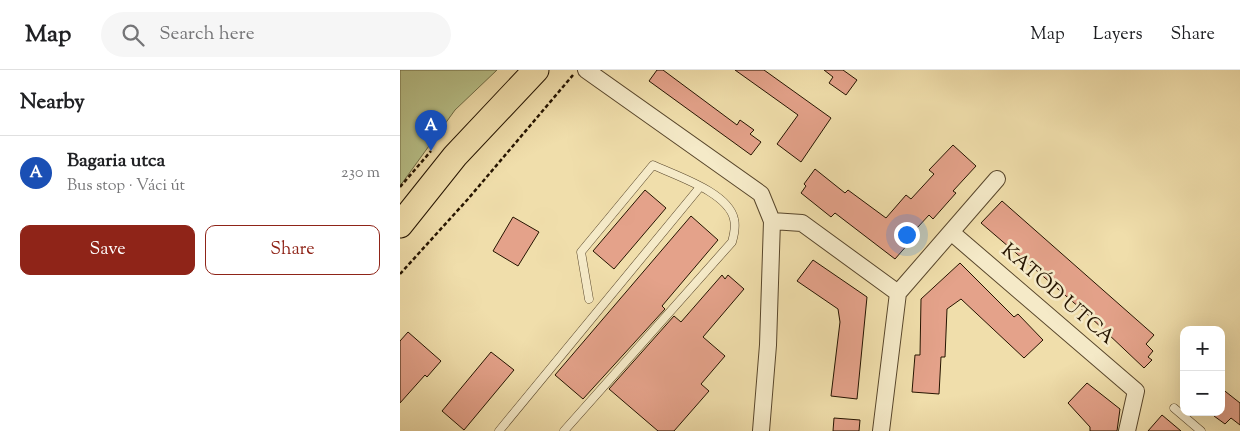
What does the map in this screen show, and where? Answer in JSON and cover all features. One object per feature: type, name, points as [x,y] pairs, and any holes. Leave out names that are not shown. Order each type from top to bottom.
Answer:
[{"type":"main road","points":[[400,226],[455,156],[536,70]]},
{"type":"street","points":[[580,71],[761,194],[772,222],[768,345],[761,431]]},
{"type":"street","points":[[881,431],[898,293],[997,179]]},
{"type":"street","points":[[772,222],[802,223],[898,293]]},
{"type":"street","name":"KATÓD UTCA","points":[[951,232],[1136,391],[1127,431]]},
{"type":"lane","points":[[564,431],[732,242],[735,220],[730,210],[713,193],[653,165],[581,252],[589,298]]},
{"type":"lane","points":[[499,431],[700,187]]},
{"type":"lane","points":[[1174,408],[1201,431]]},
{"type":"path","points":[[400,274],[580,71]]},
{"type":"path","points":[[400,187],[431,151]]},
{"type":"green space","points":[[400,70],[497,70],[455,110],[400,186]]},
{"type":"building","points":[[657,70],[663,70],[737,125],[740,120],[754,130],[750,134],[761,142],[751,155],[649,81]]},
{"type":"building","points":[[735,70],[764,70],[831,118],[801,162],[777,144],[798,115]]},
{"type":"building","points":[[824,70],[843,70],[857,80],[846,95],[829,83],[833,77]]},
{"type":"building","points":[[953,145],[976,166],[953,191],[956,193],[933,219],[929,215],[906,240],[909,243],[895,259],[835,213],[831,217],[801,193],[806,186],[804,184],[815,169],[845,193],[848,190],[886,218],[906,195],[911,199],[934,174],[929,170]]},
{"type":"building","points":[[645,190],[666,208],[614,269],[593,251]]},
{"type":"building","points":[[1002,201],[1154,335],[1146,344],[1153,351],[1148,357],[1152,360],[1144,368],[1087,314],[981,223]]},
{"type":"building","points":[[691,216],[718,240],[662,306],[665,309],[583,399],[555,375]]},
{"type":"building","points":[[513,217],[539,232],[518,266],[493,251]]},
{"type":"building","points":[[813,260],[867,297],[857,399],[831,396],[840,322],[838,309],[797,281]]},
{"type":"building","points":[[960,263],[1014,317],[1018,314],[1043,340],[1024,358],[961,299],[947,309],[945,357],[941,357],[939,394],[912,392],[915,355],[920,355],[921,299]]},
{"type":"building","points":[[722,275],[725,279],[728,275],[744,289],[703,337],[725,356],[701,384],[709,391],[674,431],[658,431],[609,389],[674,316],[681,322]]},
{"type":"building","points":[[408,332],[441,361],[427,377],[425,375],[400,403],[400,341]]},
{"type":"building","points":[[491,352],[514,370],[464,430],[442,411]]},
{"type":"building","points":[[1087,383],[1120,409],[1117,431],[1090,431],[1090,427],[1068,403]]},
{"type":"building","points":[[1225,391],[1240,403],[1240,425],[1231,418],[1225,424],[1214,416],[1225,416]]},
{"type":"building","points":[[1162,415],[1181,431],[1148,431]]},
{"type":"building","points":[[834,418],[860,420],[859,431],[833,431]]},
{"type":"place","name":"Bagaria utca","points":[[431,151]]}]
